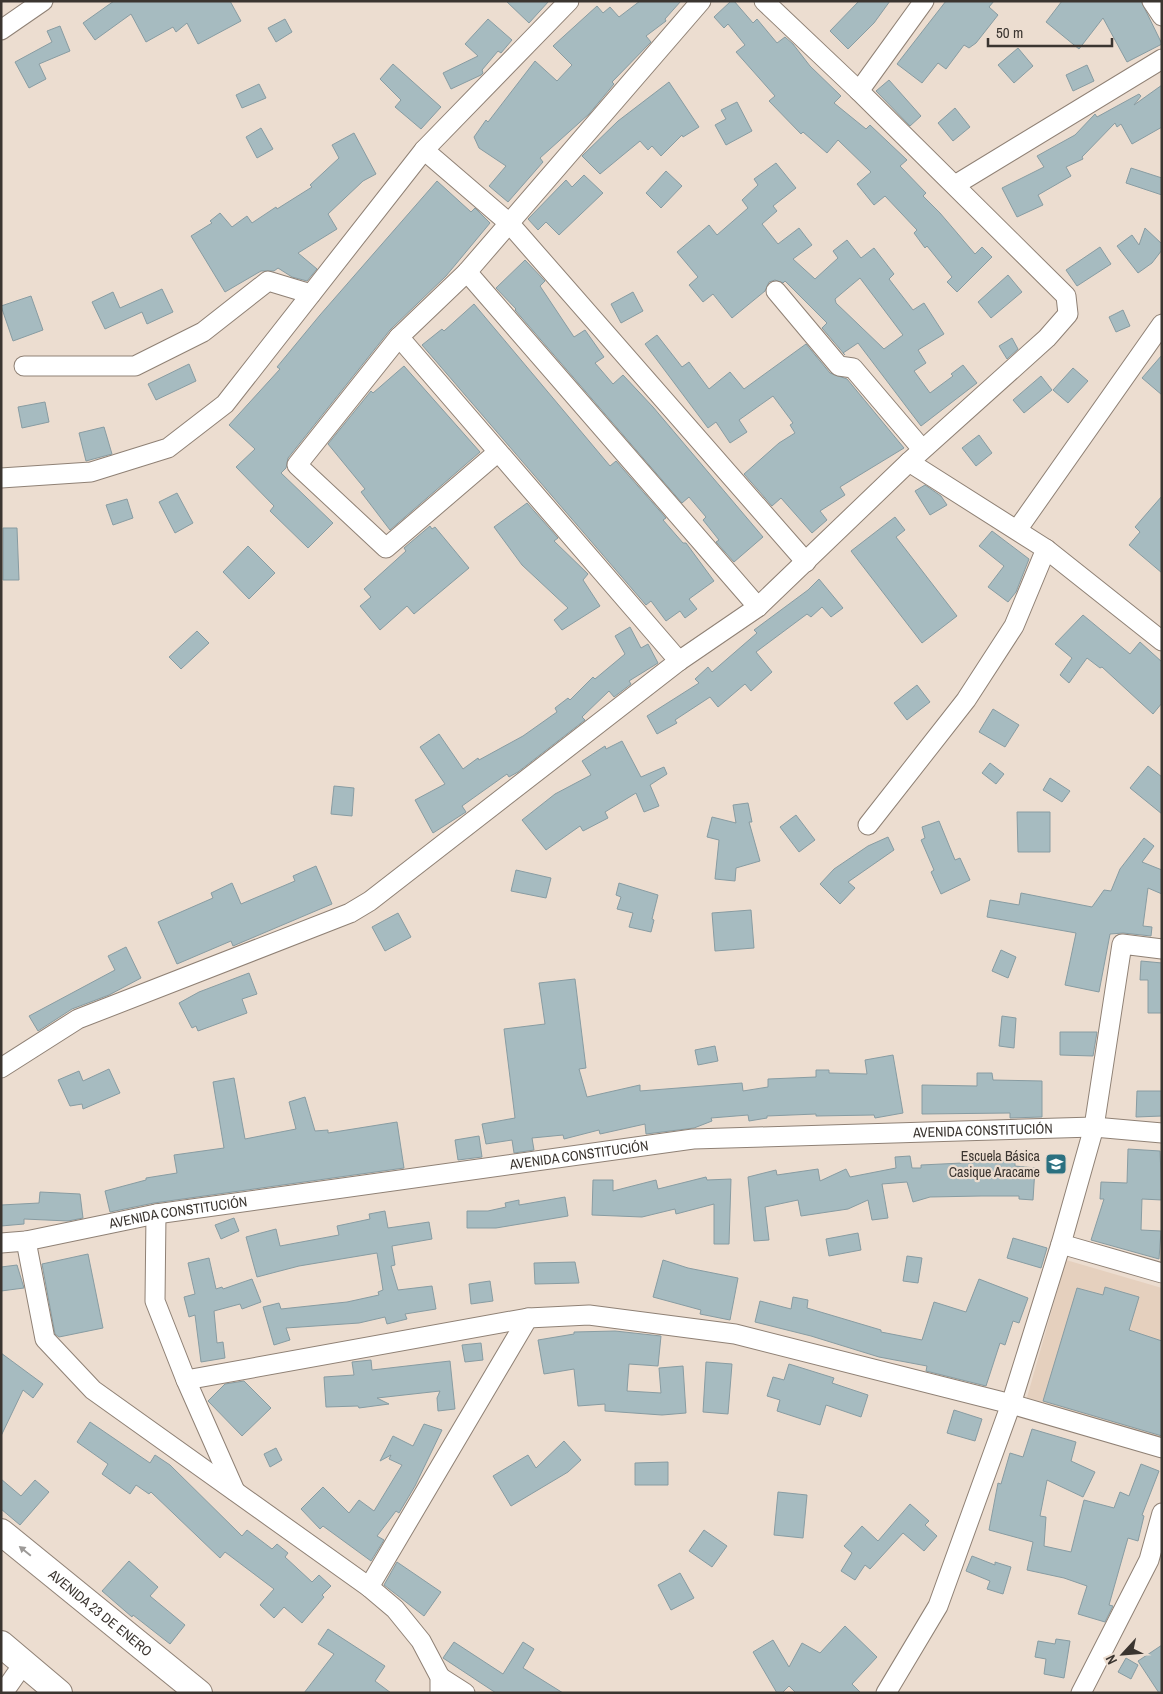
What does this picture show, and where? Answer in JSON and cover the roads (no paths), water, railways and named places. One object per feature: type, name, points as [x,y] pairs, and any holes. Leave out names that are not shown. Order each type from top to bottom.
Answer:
[{"type":"main road","name":"AVENIDA 23 DE ENERO","points":[[1,1532],[199,1693]]},
{"type":"main road","points":[[1,1644],[59,1693]]},
{"type":"street","points":[[1,30],[43,1]]},
{"type":"street","points":[[1,478],[91,472],[168,448],[225,404],[424,150],[568,1]]},
{"type":"street","points":[[498,452],[386,548],[297,465],[399,337],[467,272],[701,1]]},
{"type":"street","points":[[1,1068],[78,1019],[350,914],[370,901],[679,661],[758,607],[916,455],[1047,338],[1068,314],[1066,296],[859,91],[764,1]]},
{"type":"street","points":[[859,91],[924,1]]},
{"type":"street","points":[[1152,1],[1162,16]]},
{"type":"street","points":[[955,185],[1162,59]]},
{"type":"street","points":[[424,150],[509,223],[806,562]]},
{"type":"street","points":[[467,272],[758,607]]},
{"type":"street","points":[[24,366],[135,366],[203,332],[268,281],[311,294]]},
{"type":"street","points":[[776,291],[839,366],[853,368],[916,455],[1017,530],[1046,549],[1162,641]]},
{"type":"street","points":[[1017,530],[1162,324]]},
{"type":"street","points":[[399,337],[679,661]]},
{"type":"street","points":[[868,825],[966,700],[1014,626],[1046,549]]},
{"type":"street","points":[[886,1693],[938,1606],[1010,1404],[1062,1244],[1094,1126],[1122,944],[1162,949]]},
{"type":"street","name":"AVENIDA CONSTITUCIÓN","points":[[1,1243],[26,1241],[156,1214],[693,1139],[1094,1126],[1162,1133]]},
{"type":"street","points":[[156,1214],[155,1301],[186,1380],[236,1492]]},
{"type":"street","points":[[26,1241],[45,1339],[93,1390],[370,1587],[395,1609],[421,1641],[440,1685],[465,1693]]},
{"type":"street","points":[[1062,1244],[1162,1273]]},
{"type":"street","points":[[186,1380],[528,1318],[589,1314],[735,1334],[1010,1404],[1162,1448]]},
{"type":"street","points":[[370,1587],[528,1318]]},
{"type":"street","points":[[1081,1693],[1149,1560],[1162,1512]]},
{"type":"street","points":[[1149,1560],[1162,1574]]},
{"type":"street","points":[[3,1693],[24,1663]]},
{"type":"place","name":"Escuela Básica Casique Aracame","points":[[1056,1164]]}]
